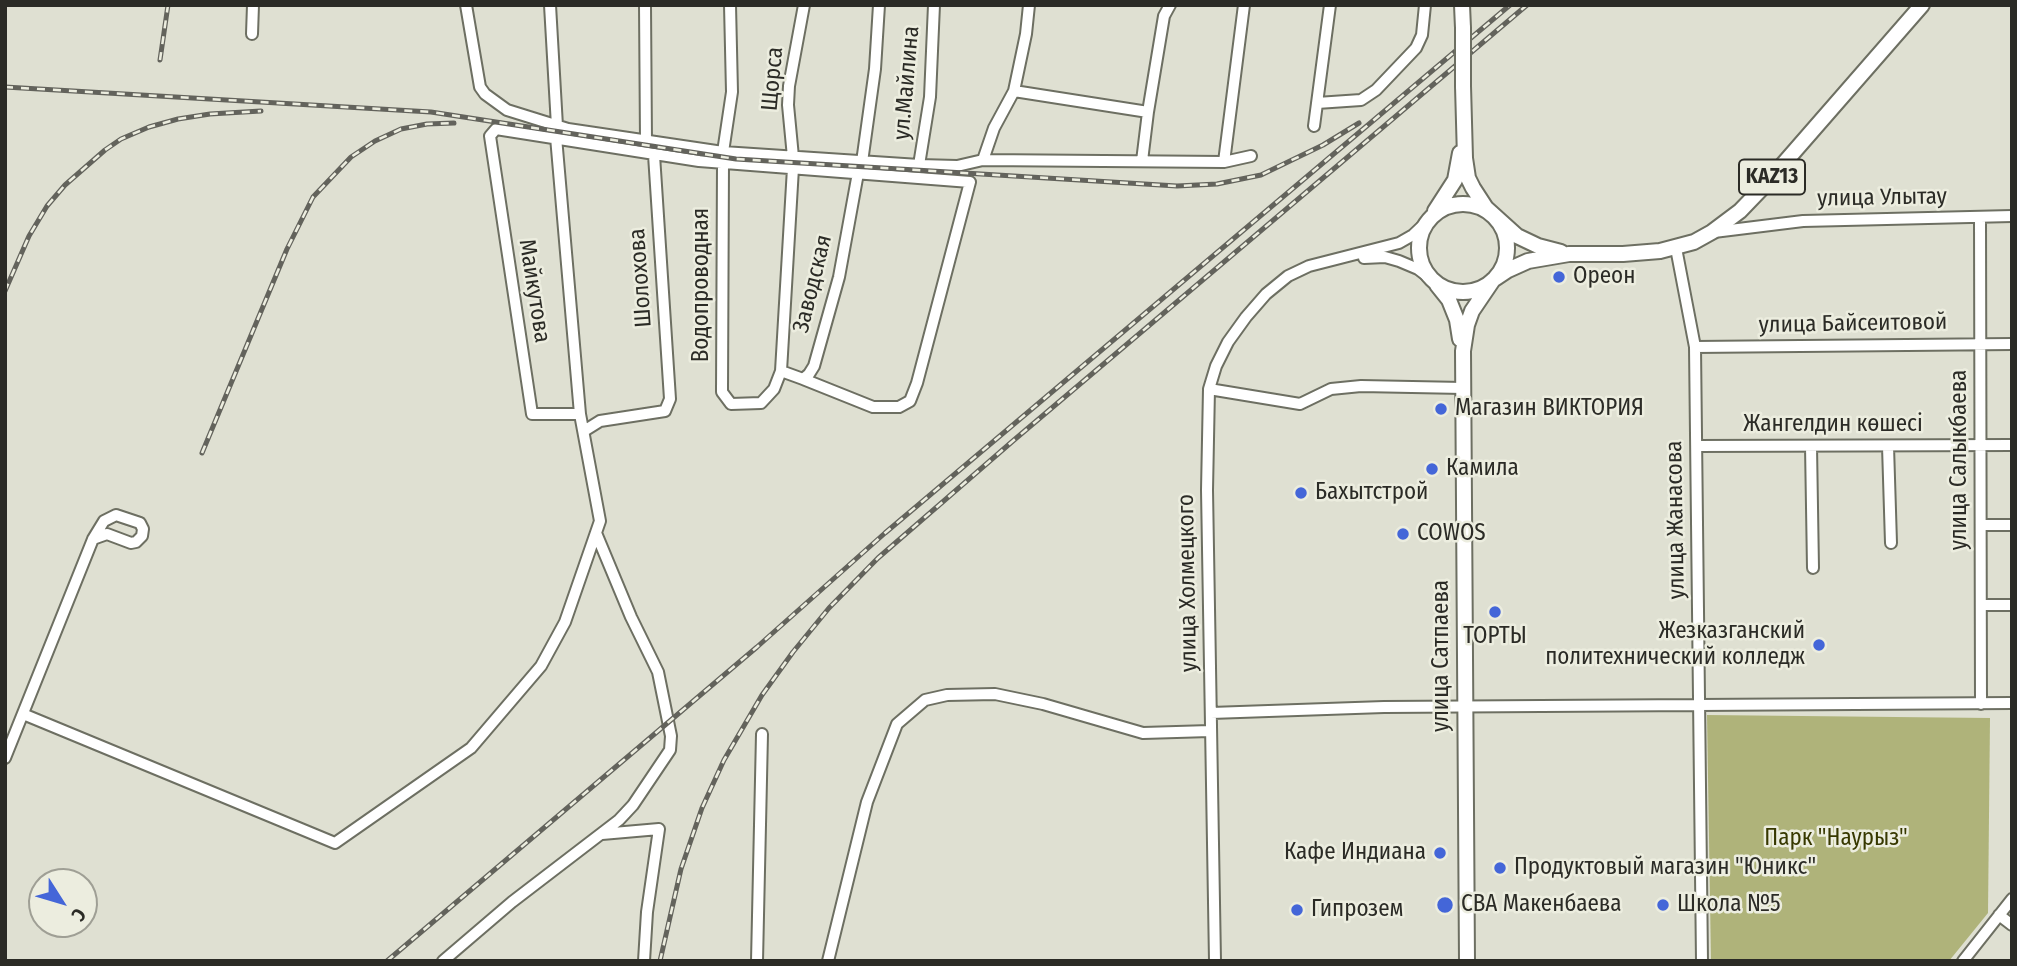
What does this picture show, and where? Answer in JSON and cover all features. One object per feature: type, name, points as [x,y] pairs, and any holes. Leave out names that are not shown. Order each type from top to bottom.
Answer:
[{"type":"main road","name":"KAZ13","points":[[1462,5],[1463,135],[1468,178],[1486,208],[1502,227],[1507,245],[1504,265],[1493,280]]},
{"type":"main road","name":"KAZ13","points":[[1463,135],[1455,180],[1423,228],[1419,250],[1423,267],[1435,282],[1456,292],[1468,292],[1479,289],[1528,261],[1569,254],[1623,254],[1676,248],[1713,232],[1740,211],[1922,5]]},
{"type":"main road","name":"KAZ13","points":[[1431,218],[1450,206],[1469,204],[1488,211],[1517,236],[1538,246],[1569,254]]},
{"type":"main road","points":[[1462,351],[1466,325],[1493,280]]},
{"type":"main road","points":[[1435,282],[1449,300],[1457,320],[1462,351]]},
{"type":"main road","name":"улица Сатпаева","points":[[1462,351],[1467,961]]},
{"type":"street","points":[[252,34],[253,5]]},
{"type":"street","points":[[466,5],[480,87],[492,101],[507,110],[557,132],[654,155],[699,161],[723,157],[860,168],[970,182],[910,401],[899,407],[873,407],[781,371]]},
{"type":"street","points":[[23,714],[335,844],[471,748],[541,666],[565,622],[600,521],[580,414],[557,132],[551,5]]},
{"type":"street","points":[[645,5],[646,142]]},
{"type":"street","name":"Водопроводная","points":[[730,5],[732,92],[723,157],[722,392],[730,404],[761,403],[774,389],[781,371]]},
{"type":"street","name":"Щорса","points":[[781,371],[793,163],[789,86],[804,5]]},
{"type":"street","name":"Заводская","points":[[803,379],[814,366],[839,277],[860,168],[875,69],[879,5]]},
{"type":"street","name":"ул.Майлина","points":[[919,165],[930,97],[934,5]]},
{"type":"street","points":[[983,160],[994,128],[1014,92],[1029,5]]},
{"type":"street","points":[[1142,161],[1147,112],[1164,16],[1170,5]]},
{"type":"street","points":[[1224,162],[1244,5]]},
{"type":"street","points":[[1314,126],[1330,5]]},
{"type":"street","points":[[1317,103],[1361,100],[1377,90],[1416,48],[1422,35],[1425,5]]},
{"type":"street","points":[[1014,92],[1147,112]]},
{"type":"street","name":"Майкутова","points":[[557,132],[496,129],[490,136],[532,414],[580,414]]},
{"type":"street","points":[[557,132],[701,149],[723,157]]},
{"type":"street","points":[[699,161],[701,149]]},
{"type":"street","name":"Шолохова","points":[[584,431],[600,421],[665,411],[670,399],[654,155]]},
{"type":"street","points":[[860,168],[957,166],[983,160],[1224,162],[1251,156]]},
{"type":"street","name":"улица Улытау","points":[[1713,232],[1803,221],[2012,216]]},
{"type":"street","name":"улица Салыкбаева","points":[[1980,217],[1981,704]]},
{"type":"street","points":[[1329,261],[1399,243],[1413,235],[1431,218]]},
{"type":"street","name":"улица Жанасова","points":[[1676,248],[1695,347],[1702,961]]},
{"type":"street","points":[[1329,261],[1385,257],[1418,269],[1435,282]]},
{"type":"street","name":"улица Холмецкого","points":[[1215,961],[1207,491],[1209,389],[1216,366],[1228,342],[1266,294],[1288,276],[1309,266],[1329,261]]},
{"type":"street","name":"улица Байсеитовой","points":[[1695,347],[2012,344]]},
{"type":"street","points":[[1209,389],[1300,404],[1331,388],[1463,388]]},
{"type":"street","name":"Жангелдин көшесі","points":[[1697,446],[2012,445]]},
{"type":"street","points":[[1811,446],[1814,568]]},
{"type":"street","points":[[1888,446],[1891,543]]},
{"type":"street","points":[[1982,524],[2012,525]]},
{"type":"street","points":[[446,960],[512,902],[602,834],[633,805],[670,750],[671,736],[658,672],[631,617],[596,533]]},
{"type":"street","points":[[5,758],[93,538]]},
{"type":"street","points":[[1982,605],[2012,605]]},
{"type":"street","points":[[828,961],[867,802],[897,724],[925,700],[947,695],[995,694],[1043,704],[1143,733],[1210,731]]},
{"type":"street","points":[[1211,713],[1379,707],[2012,703]]},
{"type":"street","points":[[757,961],[762,734]]},
{"type":"street","points":[[602,834],[659,829],[647,912],[644,961]]},
{"type":"street","points":[[1963,961],[2012,899]]},
{"type":"street","points":[[1999,915],[2012,925]]},
{"type":"green space","name":"Парк \"Наурыз\"","points":[[1707,715],[1990,718],[1988,913],[1949,961],[1711,961]]},
{"type":"railway","points":[[160,60],[168,5]]},
{"type":"railway","points":[[387,961],[757,647],[885,533],[1510,5]]},
{"type":"railway","points":[[660,961],[681,869],[702,808],[724,760],[762,695],[829,608],[878,558],[1014,440],[1527,5]]},
{"type":"railway","points":[[5,87],[431,112],[736,159],[1177,186],[1217,184],[1261,175],[1323,145],[1359,123]]},
{"type":"railway","points":[[5,291],[29,236],[47,206],[65,185],[105,150],[121,139],[149,127],[178,119],[261,111]]},
{"type":"railway","points":[[202,453],[287,249],[313,197],[351,157],[375,141],[401,129],[454,123]]},
{"type":"place","name":"Ореон","points":[[1559,277]]},
{"type":"place","name":"Магазин ВИКТОРИЯ","points":[[1441,409]]},
{"type":"place","name":"Камила","points":[[1432,469]]},
{"type":"place","name":"Бахытстрой","points":[[1301,493]]},
{"type":"place","name":"COWOS","points":[[1403,534]]},
{"type":"place","name":"ТОРТЫ","points":[[1495,612]]},
{"type":"place","name":"Жезказганский политехнический колледж","points":[[1819,645]]},
{"type":"place","name":"Кафе Индиана","points":[[1440,853]]},
{"type":"place","name":"Продуктовый магазин \"Юникс\"","points":[[1500,868]]},
{"type":"place","name":"СВА Макенбаева","points":[[1445,905]]},
{"type":"place","name":"Школа №5","points":[[1663,905]]},
{"type":"place","name":"Гипрозем","points":[[1297,910]]}]
